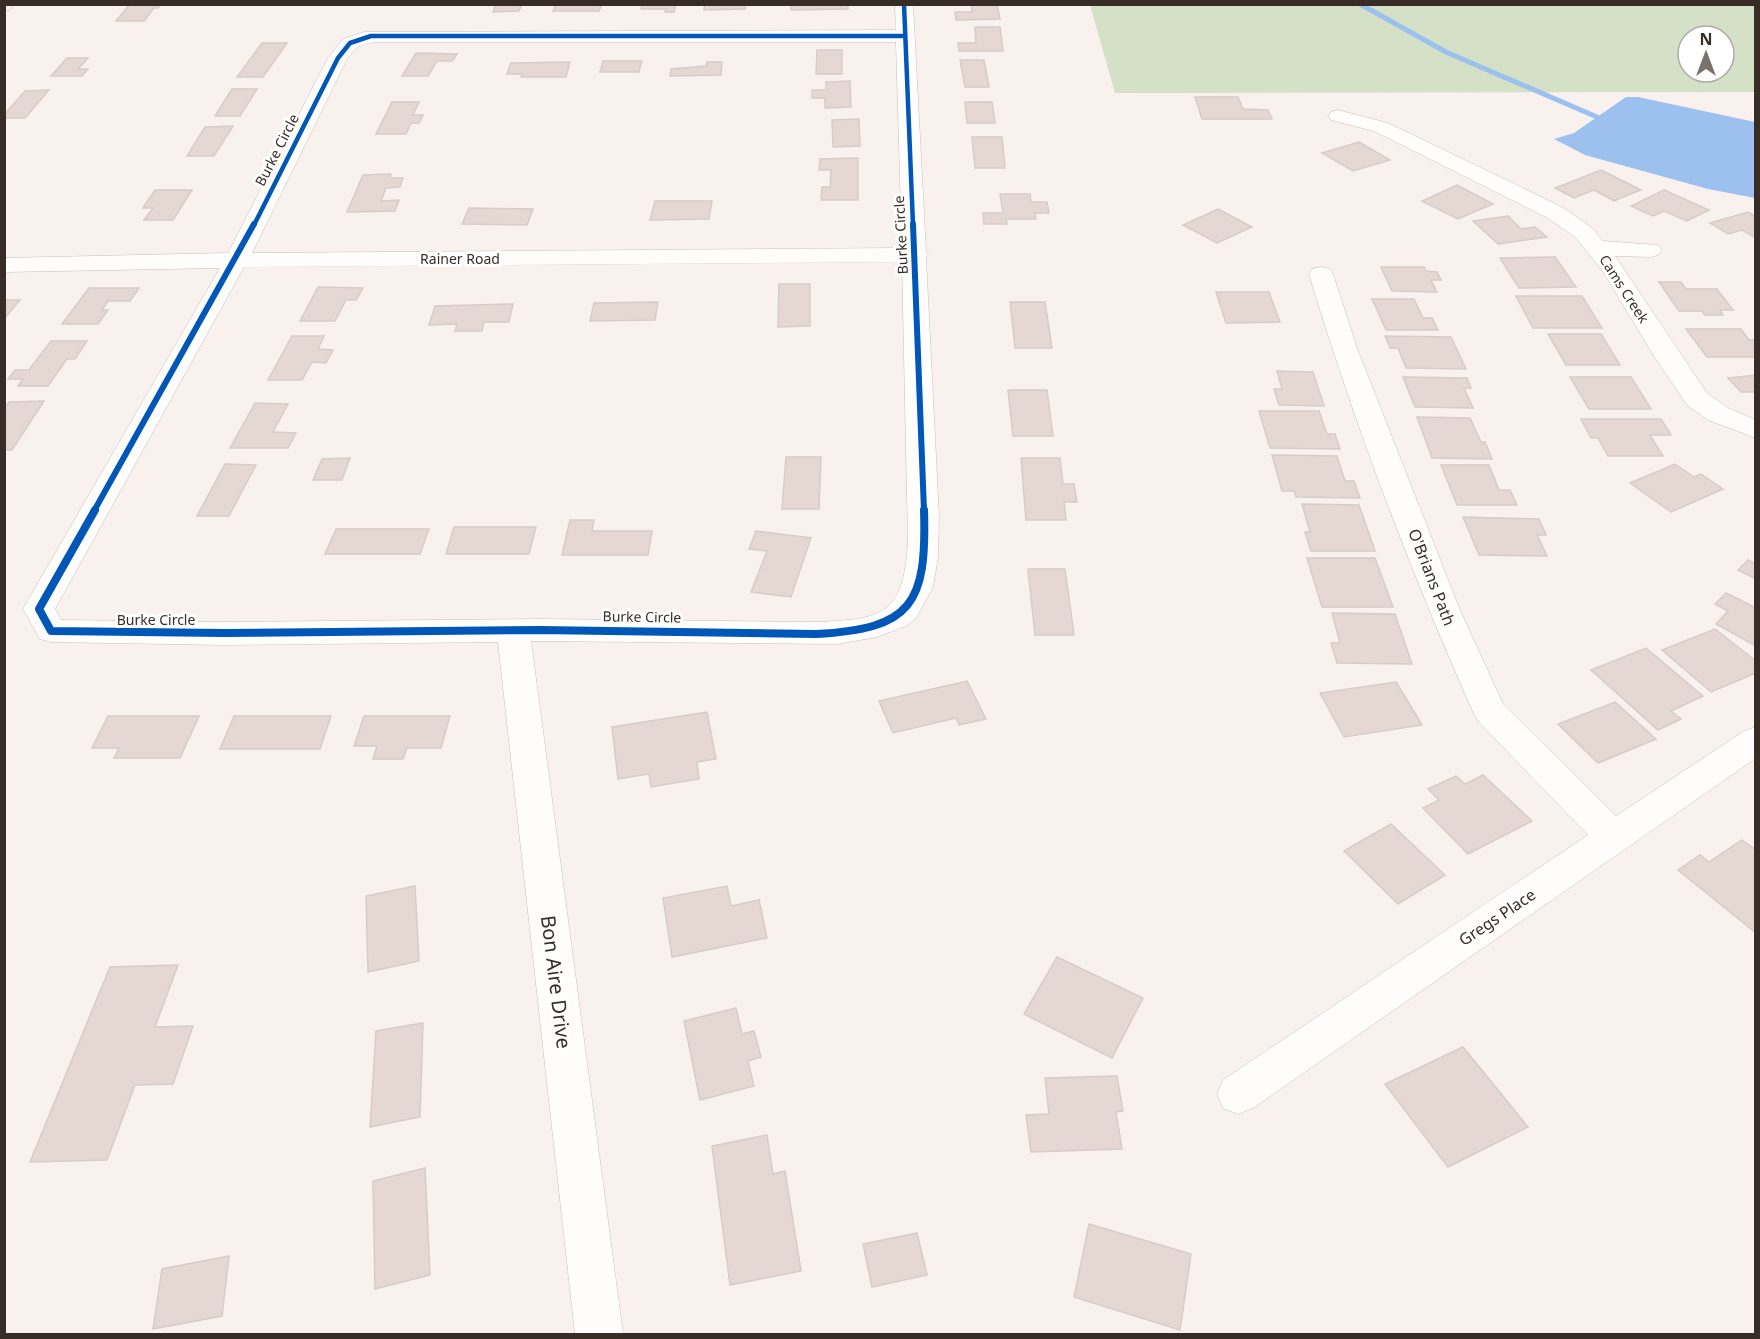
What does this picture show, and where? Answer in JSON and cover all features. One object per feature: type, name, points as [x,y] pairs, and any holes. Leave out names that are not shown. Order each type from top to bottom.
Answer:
[{"type":"street","points":[[904,4],[904,36]]},
{"type":"street","name":"Burke Circle","points":[[371,36],[904,36],[916,255],[923,545],[915,598],[897,617],[860,630],[809,632],[513,630],[126,634],[51,632],[39,609],[236,260],[338,58],[350,43],[371,36]]},
{"type":"street","name":"Cams Creek","points":[[1338,116],[1381,127],[1554,212],[1583,232],[1612,267],[1667,356],[1697,399],[1718,414],[1755,430]]},
{"type":"street","points":[[1596,248],[1650,250]]},
{"type":"street","name":"Rainer Road","points":[[4,265],[236,260],[916,255]]},
{"type":"street","name":"O'Brians Path","points":[[1321,274],[1344,348],[1444,610],[1490,712],[1613,837]]},
{"type":"street","name":"Bon Aire Drive","points":[[513,630],[599,1335]]},
{"type":"street","name":"Gregs Place","points":[[1238,1094],[1755,740]]},
{"type":"green space","points":[[1090,5],[1755,5],[1755,92],[1115,93]]},
{"type":"water","points":[[1626,97],[1638,97],[1755,122],[1755,198],[1708,189],[1585,155],[1554,139],[1574,133]]},
{"type":"building","points":[[130,4],[161,4],[158,8],[154,8],[144,21],[116,21]]},
{"type":"building","points":[[496,4],[522,4],[519,11],[493,12]]},
{"type":"building","points":[[556,4],[602,4],[599,11],[553,11]]},
{"type":"building","points":[[642,4],[676,4],[674,12],[665,12],[666,9],[641,9]]},
{"type":"building","points":[[705,4],[746,4],[745,9],[704,10]]},
{"type":"building","points":[[791,4],[848,4],[848,9],[791,10]]},
{"type":"building","points":[[971,4],[997,4],[1000,19],[956,20],[955,12],[972,12]]},
{"type":"building","points":[[975,27],[1000,27],[1003,51],[959,51],[958,43],[976,43]]},
{"type":"building","points":[[262,43],[287,43],[263,77],[237,77]]},
{"type":"building","points":[[817,50],[842,50],[842,74],[816,74]]},
{"type":"building","points":[[416,53],[457,54],[452,61],[437,61],[428,76],[402,76]]},
{"type":"building","points":[[67,58],[88,58],[78,69],[88,69],[82,76],[51,76]]},
{"type":"building","points":[[960,60],[984,60],[989,87],[965,87]]},
{"type":"building","points":[[603,61],[642,61],[639,72],[600,72]]},
{"type":"building","points":[[570,62],[566,77],[521,77],[522,74],[507,74],[511,63]]},
{"type":"building","points":[[707,62],[722,62],[721,75],[670,76],[671,69],[706,66]]},
{"type":"building","points":[[850,81],[851,107],[825,108],[825,98],[812,98],[812,90],[826,90],[826,82]]},
{"type":"building","points":[[232,89],[257,89],[240,116],[215,116]]},
{"type":"building","points":[[49,90],[25,118],[4,118],[4,115],[25,91]]},
{"type":"building","points":[[1195,97],[1238,97],[1243,109],[1268,110],[1272,119],[1202,119]]},
{"type":"building","points":[[392,102],[419,102],[413,115],[423,115],[419,123],[411,123],[406,134],[376,134]]},
{"type":"building","points":[[965,102],[992,102],[995,123],[967,123]]},
{"type":"building","points":[[859,119],[860,146],[833,147],[832,120]]},
{"type":"building","points":[[233,126],[214,156],[187,156],[205,127]]},
{"type":"building","points":[[972,137],[1002,137],[1005,168],[975,168]]},
{"type":"building","points":[[1359,142],[1390,160],[1353,171],[1322,153]]},
{"type":"building","points":[[858,158],[858,200],[821,200],[822,187],[830,187],[831,170],[819,170],[820,159]]},
{"type":"building","points":[[1601,170],[1641,190],[1614,201],[1594,190],[1574,198],[1555,188]]},
{"type":"building","points":[[391,174],[390,178],[403,178],[400,187],[386,188],[381,201],[399,200],[395,211],[347,212],[363,175]]},
{"type":"building","points":[[1457,185],[1493,204],[1458,219],[1422,201]]},
{"type":"building","points":[[155,190],[192,190],[173,220],[144,220],[153,208],[143,208]]},
{"type":"building","points":[[1664,190],[1709,210],[1687,221],[1664,211],[1653,216],[1631,206]]},
{"type":"building","points":[[1000,194],[1030,194],[1031,202],[1047,202],[1049,213],[1035,213],[1036,219],[1006,219],[1007,224],[984,224],[983,213],[1003,213]]},
{"type":"building","points":[[655,201],[712,201],[709,219],[650,220]]},
{"type":"building","points":[[469,208],[533,209],[527,225],[462,224]]},
{"type":"building","points":[[1218,209],[1252,227],[1217,243],[1183,225]]},
{"type":"building","points":[[1748,212],[1756,217],[1756,238],[1742,230],[1728,234],[1710,223]]},
{"type":"building","points":[[1508,216],[1521,229],[1535,227],[1547,237],[1498,244],[1473,221]]},
{"type":"building","points":[[1555,257],[1576,287],[1519,288],[1500,258]]},
{"type":"building","points":[[1381,267],[1424,267],[1426,271],[1437,272],[1441,280],[1431,280],[1437,292],[1392,291]]},
{"type":"building","points":[[1659,282],[1681,282],[1686,289],[1717,289],[1733,310],[1720,310],[1723,315],[1705,315],[1702,311],[1679,311]]},
{"type":"building","points":[[779,284],[810,284],[810,326],[778,327]]},
{"type":"building","points":[[318,287],[363,288],[356,300],[346,300],[335,321],[300,321]]},
{"type":"building","points":[[89,288],[139,288],[130,301],[108,301],[102,310],[108,310],[98,324],[62,324]]},
{"type":"building","points":[[1216,292],[1269,292],[1280,322],[1226,323]]},
{"type":"building","points":[[1516,296],[1582,296],[1602,328],[1533,328]]},
{"type":"building","points":[[1372,299],[1414,299],[1423,318],[1432,318],[1438,330],[1386,330]]},
{"type":"building","points":[[4,300],[20,300],[4,319]]},
{"type":"building","points":[[658,302],[655,320],[590,321],[594,303]]},
{"type":"building","points":[[1010,302],[1045,302],[1052,348],[1015,348]]},
{"type":"building","points":[[513,304],[509,322],[484,322],[482,331],[455,331],[457,324],[429,325],[435,306]]},
{"type":"building","points":[[1686,329],[1741,329],[1749,340],[1756,340],[1756,357],[1707,357]]},
{"type":"building","points":[[1548,334],[1601,334],[1620,365],[1566,365]]},
{"type":"building","points":[[292,336],[324,336],[318,349],[333,350],[326,363],[312,362],[302,380],[268,380]]},
{"type":"building","points":[[1385,336],[1451,337],[1466,369],[1406,368],[1398,348],[1390,348]]},
{"type":"building","points":[[51,341],[87,341],[75,359],[67,359],[48,386],[18,386],[23,379],[8,379],[15,370],[29,370]]},
{"type":"building","points":[[1277,371],[1313,372],[1324,406],[1279,405],[1274,389],[1282,389]]},
{"type":"building","points":[[1756,375],[1756,392],[1741,392],[1728,378]]},
{"type":"building","points":[[1403,377],[1467,378],[1471,388],[1464,388],[1473,408],[1415,407]]},
{"type":"building","points":[[1570,377],[1631,377],[1651,409],[1589,409]]},
{"type":"building","points":[[1008,390],[1047,390],[1053,436],[1013,436]]},
{"type":"building","points":[[44,401],[12,450],[4,450],[4,409],[9,402]]},
{"type":"building","points":[[255,403],[288,404],[273,432],[296,433],[288,448],[230,448]]},
{"type":"building","points":[[1259,411],[1319,411],[1327,434],[1335,434],[1340,449],[1270,448]]},
{"type":"building","points":[[1417,417],[1470,418],[1481,442],[1485,442],[1492,459],[1432,458]]},
{"type":"building","points":[[1581,419],[1661,419],[1671,435],[1650,435],[1663,456],[1608,456],[1598,438],[1591,438]]},
{"type":"building","points":[[1272,455],[1337,456],[1345,481],[1354,481],[1360,498],[1296,497],[1294,491],[1282,491]]},
{"type":"building","points":[[786,457],[821,457],[819,509],[782,509]]},
{"type":"building","points":[[350,458],[342,480],[313,480],[322,459]]},
{"type":"building","points":[[1021,458],[1060,458],[1063,484],[1074,484],[1077,502],[1064,502],[1066,520],[1026,520]]},
{"type":"building","points":[[225,464],[256,465],[229,516],[197,516]]},
{"type":"building","points":[[1675,464],[1694,477],[1701,474],[1723,489],[1671,512],[1630,483]]},
{"type":"building","points":[[1441,465],[1489,465],[1499,490],[1510,490],[1517,505],[1457,505]]},
{"type":"building","points":[[1302,504],[1359,505],[1375,551],[1311,551],[1305,532],[1310,532]]},
{"type":"building","points":[[1463,517],[1539,519],[1546,535],[1537,535],[1547,556],[1479,555]]},
{"type":"building","points":[[570,520],[594,520],[592,531],[652,531],[648,555],[562,555]]},
{"type":"building","points":[[454,527],[536,527],[529,554],[446,554]]},
{"type":"building","points":[[336,529],[429,529],[420,554],[325,554]]},
{"type":"building","points":[[756,531],[811,538],[791,597],[751,592],[767,551],[749,549]]},
{"type":"building","points":[[1307,558],[1375,558],[1393,607],[1322,607]]},
{"type":"building","points":[[1748,560],[1756,564],[1756,579],[1738,570]]},
{"type":"building","points":[[1028,569],[1065,569],[1074,635],[1035,635]]},
{"type":"building","points":[[1726,593],[1756,608],[1756,646],[1716,624],[1728,611],[1715,604]]},
{"type":"building","points":[[1332,613],[1395,614],[1412,664],[1337,663],[1331,643],[1340,643]]},
{"type":"building","points":[[1715,629],[1756,661],[1756,673],[1711,692],[1662,650]]},
{"type":"building","points":[[1646,648],[1703,696],[1671,711],[1681,719],[1658,730],[1591,670]]},
{"type":"building","points":[[967,681],[986,719],[959,725],[956,718],[893,733],[879,701]]},
{"type":"building","points":[[1396,682],[1422,725],[1344,737],[1320,693]]},
{"type":"building","points":[[1615,702],[1656,739],[1598,763],[1558,724]]},
{"type":"building","points":[[707,712],[716,759],[697,762],[699,779],[651,787],[649,774],[618,779],[612,727]]},
{"type":"building","points":[[108,716],[199,716],[180,758],[114,758],[119,748],[92,748]]},
{"type":"building","points":[[234,716],[331,716],[320,749],[220,749]]},
{"type":"building","points":[[364,716],[450,716],[441,748],[407,748],[403,759],[373,759],[377,746],[354,746]]},
{"type":"building","points":[[1483,775],[1532,821],[1468,854],[1423,808],[1439,800],[1428,789],[1456,776],[1465,784]]},
{"type":"building","points":[[1391,824],[1445,875],[1398,904],[1344,851]]},
{"type":"building","points":[[1742,840],[1756,850],[1756,933],[1678,870],[1700,855],[1709,862]]},
{"type":"building","points":[[415,886],[419,961],[368,972],[366,896]]},
{"type":"building","points":[[727,886],[731,906],[759,900],[767,938],[672,957],[663,898]]},
{"type":"building","points":[[1057,957],[1143,998],[1112,1058],[1024,1014]]},
{"type":"building","points":[[178,965],[155,1027],[193,1026],[173,1084],[135,1085],[107,1160],[30,1162],[110,967]]},
{"type":"building","points":[[736,1008],[742,1034],[754,1031],[761,1057],[748,1061],[754,1086],[700,1100],[684,1021]]},
{"type":"building","points":[[423,1023],[420,1117],[370,1127],[376,1031]]},
{"type":"building","points":[[1463,1047],[1528,1127],[1448,1167],[1385,1084]]},
{"type":"building","points":[[1117,1076],[1123,1111],[1116,1112],[1122,1149],[1031,1152],[1026,1115],[1049,1114],[1045,1078]]},
{"type":"building","points":[[767,1135],[773,1174],[785,1171],[801,1271],[730,1285],[712,1146]]},
{"type":"building","points":[[425,1168],[430,1275],[375,1289],[373,1181]]},
{"type":"building","points":[[1089,1224],[1191,1254],[1180,1330],[1074,1297]]},
{"type":"building","points":[[917,1233],[927,1275],[872,1287],[863,1244]]},
{"type":"building","points":[[229,1256],[222,1316],[153,1329],[162,1269]]},
{"type":"waterway","points":[[1360,4],[1446,52],[1597,117]]},
{"type":"cycle path","points":[[904,4],[924,516],[922,557],[917,587],[905,610],[895,618],[858,630],[816,634],[540,630],[224,633],[51,631],[39,609],[236,260],[338,58],[350,43],[371,36],[905,36]]}]
